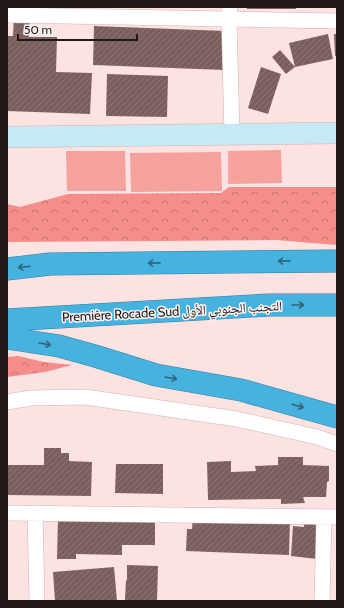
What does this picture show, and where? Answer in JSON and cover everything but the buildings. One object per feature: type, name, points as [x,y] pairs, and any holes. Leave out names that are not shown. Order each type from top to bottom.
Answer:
[{"type":"highway","points":[[7,269],[50,264],[337,261]]},
{"type":"highway","name":"Première Rocade Sud التجنب الجنوبي الأول","points":[[7,320],[269,305],[337,305]]},
{"type":"highway","points":[[7,338],[59,346],[156,375],[254,393],[337,417]]},
{"type":"main road","points":[[7,136],[232,134],[332,136]]},
{"type":"street","points":[[229,13],[232,134]]},
{"type":"street","points":[[7,15],[229,13],[337,21]]},
{"type":"street","points":[[7,402],[31,398],[85,397],[237,419],[317,437],[337,444]]},
{"type":"street","points":[[7,513],[331,517],[322,601]]},
{"type":"street","points":[[35,513],[37,601]]},
{"type":"green space","points":[[229,187],[337,187],[337,245],[276,240],[7,242],[7,204],[20,207],[68,194],[221,193]]},
{"type":"green space","points":[[18,356],[44,362],[72,365],[45,372],[7,377],[7,357]]},
{"type":"shaded area","points":[[281,150],[282,183],[228,184],[228,151]]},
{"type":"shaded area","points":[[66,151],[125,151],[126,191],[67,191]]},
{"type":"shaded area","points":[[221,152],[222,191],[131,192],[130,153]]}]
